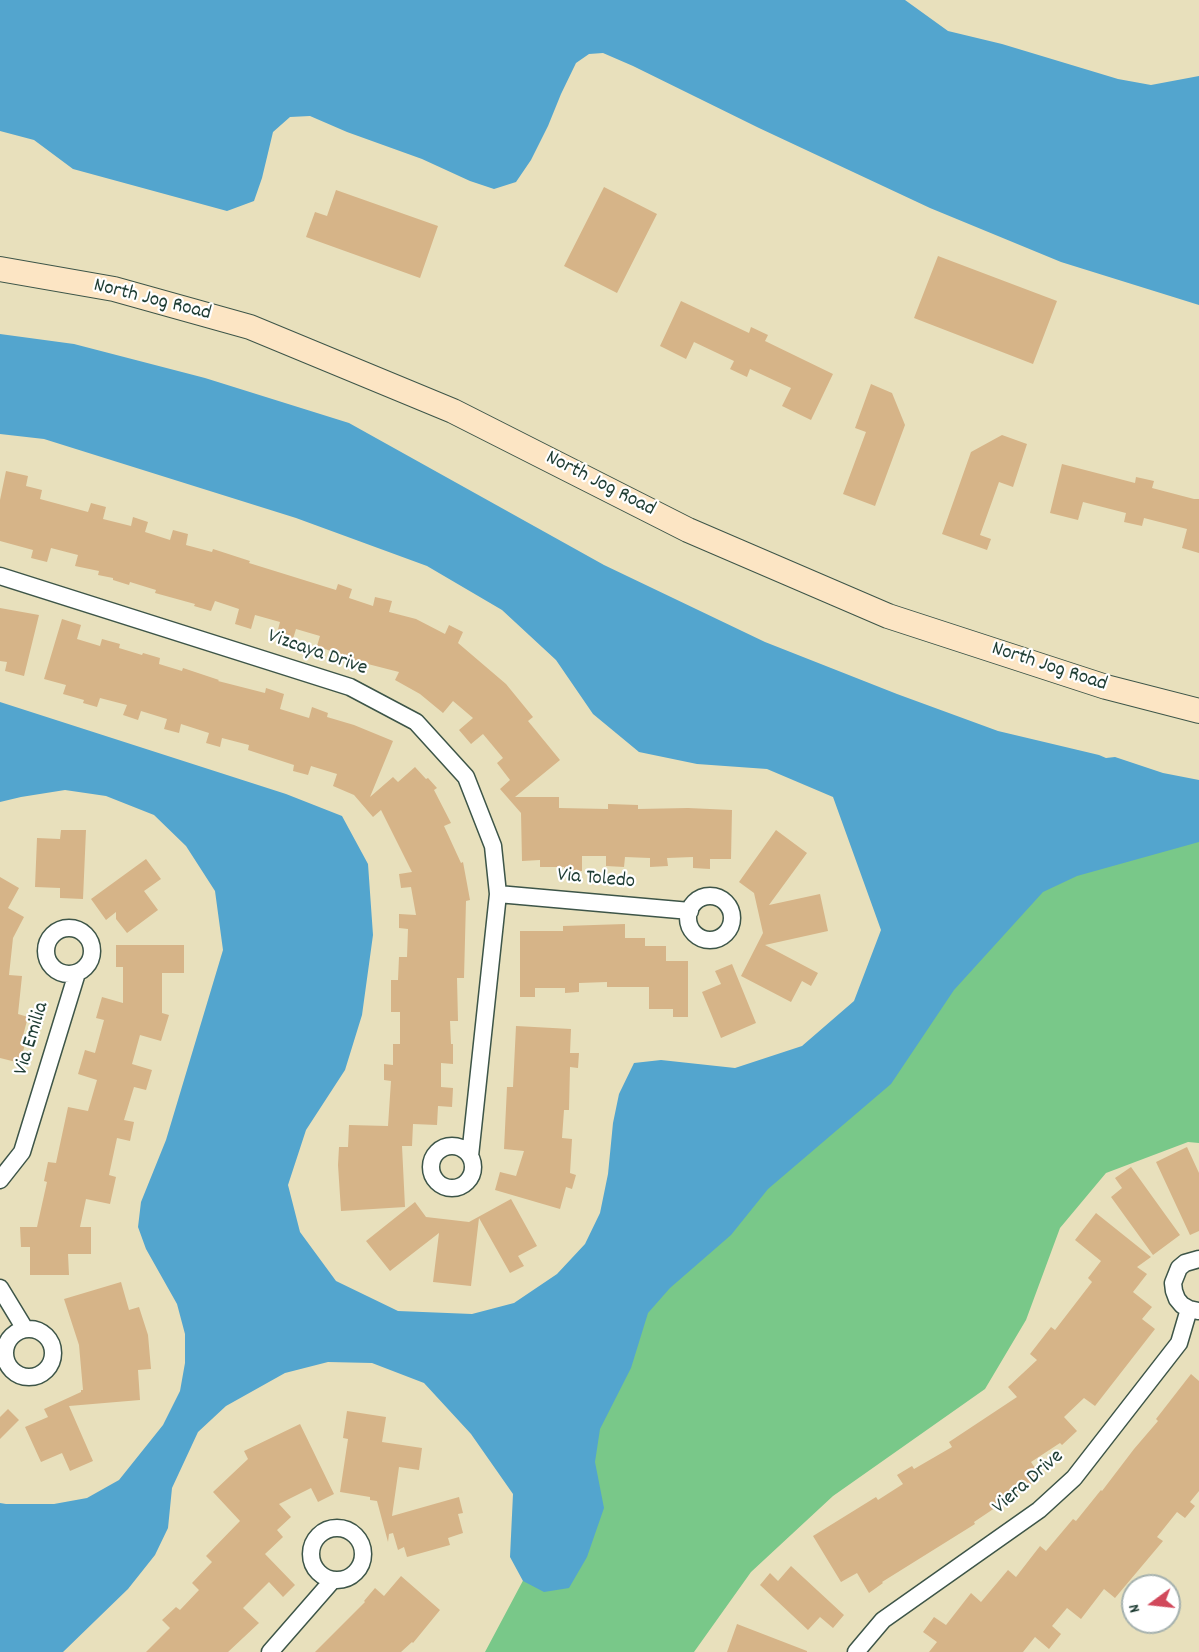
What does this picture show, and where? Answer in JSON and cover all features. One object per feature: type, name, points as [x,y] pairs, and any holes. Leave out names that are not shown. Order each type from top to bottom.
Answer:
[{"type":"street","name":"North Jog Road","points":[[0,269],[114,289],[250,327],[453,411],[688,530],[888,616],[1106,687],[1199,711]]},
{"type":"street","name":"Vizcaya Drive","points":[[0,576],[350,687],[416,722],[466,777],[493,846],[498,894],[470,1156]]},
{"type":"street","name":"Via Toledo","points":[[498,894],[690,911]]},
{"type":"street","name":"Via Emilia","points":[[0,1180],[22,1152],[77,973]]},
{"type":"street","name":"Viera Drive","points":[[856,1652],[883,1620],[1039,1510],[1074,1478],[1179,1343],[1194,1310],[1182,1305],[1177,1299],[1173,1283],[1179,1268],[1185,1263],[1199,1259]]},
{"type":"street","points":[[0,1288],[25,1329]]},
{"type":"street","points":[[270,1652],[332,1581]]},
{"type":"green space","points":[[1199,821],[1199,1143],[1188,1142],[1106,1173],[1060,1228],[1026,1320],[985,1389],[833,1496],[751,1572],[694,1652],[485,1652],[543,1543],[573,1398],[1030,870]]},
{"type":"water","points":[[0,0],[905,0],[948,31],[1002,44],[1118,79],[1151,85],[1199,76],[1199,305],[1061,262],[930,208],[603,53],[589,54],[576,63],[531,160],[516,182],[494,189],[310,116],[290,117],[273,132],[254,201],[227,211],[73,169],[34,140],[0,131]]},
{"type":"water","points":[[0,334],[74,344],[205,378],[349,423],[604,565],[765,642],[998,731],[1106,758],[1115,757],[1163,773],[1199,780],[1199,842],[1077,876],[1043,892],[954,990],[891,1084],[768,1189],[731,1235],[670,1288],[648,1313],[631,1368],[600,1429],[595,1462],[604,1508],[587,1557],[569,1588],[544,1592],[523,1581],[510,1557],[513,1494],[471,1434],[424,1383],[372,1363],[328,1362],[285,1373],[226,1406],[198,1432],[172,1488],[168,1528],[155,1555],[128,1589],[63,1652],[0,1652],[0,1503],[54,1504],[87,1498],[119,1480],[163,1425],[180,1391],[185,1363],[185,1334],[177,1304],[146,1249],[138,1227],[141,1202],[166,1140],[223,950],[215,891],[186,846],[154,815],[106,796],[65,790],[0,802],[0,702],[286,794],[342,816],[368,864],[373,935],[362,1015],[345,1070],[306,1130],[288,1185],[300,1232],[336,1281],[398,1311],[472,1314],[514,1303],[557,1274],[585,1244],[600,1213],[619,1094],[634,1063],[661,1060],[735,1068],[802,1046],[854,1001],[881,930],[833,797],[767,769],[697,764],[639,752],[593,714],[556,660],[502,610],[427,566],[296,518],[44,439],[0,434]]},
{"type":"building","points":[[604,187],[657,214],[617,293],[564,266]]},
{"type":"building","points":[[336,190],[438,226],[420,278],[306,237],[315,212],[327,216]]},
{"type":"building","points":[[938,256],[1057,301],[1033,364],[914,318]]},
{"type":"building","points":[[681,301],[749,333],[751,327],[768,335],[765,341],[833,374],[811,420],[782,406],[791,388],[750,369],[747,377],[730,369],[734,361],[694,342],[686,359],[660,346]]},
{"type":"building","points":[[871,384],[892,393],[905,425],[875,506],[843,494],[866,432],[855,428]]},
{"type":"building","points":[[1002,435],[1027,444],[1013,487],[999,482],[980,535],[991,539],[987,550],[942,534],[971,452]]},
{"type":"building","points":[[1062,464],[1135,483],[1136,477],[1154,481],[1152,488],[1199,499],[1199,553],[1182,548],[1187,529],[1144,518],[1142,526],[1124,522],[1126,513],[1083,502],[1078,520],[1050,513]]},
{"type":"building","points":[[6,471],[28,476],[26,486],[42,490],[40,499],[88,512],[91,503],[106,507],[103,519],[131,526],[133,517],[148,522],[145,532],[170,540],[173,530],[188,534],[186,545],[212,552],[213,549],[250,561],[249,563],[336,590],[338,584],[352,589],[349,598],[373,606],[375,597],[392,601],[389,612],[416,619],[445,634],[449,625],[463,632],[458,643],[506,684],[533,717],[528,721],[560,760],[515,797],[559,797],[559,808],[608,809],[608,804],[638,805],[638,809],[732,810],[731,859],[710,859],[710,869],[693,868],[693,857],[667,858],[668,866],[650,867],[650,858],[625,857],[624,867],[606,866],[606,856],[582,856],[582,871],[564,871],[564,867],[540,867],[540,860],[522,861],[521,813],[500,789],[510,780],[497,763],[503,758],[483,734],[471,744],[459,730],[473,718],[453,701],[443,713],[420,694],[395,680],[399,672],[360,662],[317,646],[320,636],[296,629],[292,642],[276,637],[280,622],[255,615],[251,629],[235,624],[239,609],[215,601],[211,611],[155,593],[156,590],[130,582],[129,585],[113,580],[113,578],[98,575],[99,571],[75,566],[78,555],[51,548],[47,562],[31,558],[33,550],[0,541],[0,500]]},
{"type":"building","points":[[0,608],[39,615],[24,676],[5,671],[7,662],[0,661]]},
{"type":"building","points":[[62,619],[81,625],[77,639],[100,646],[102,639],[120,644],[119,648],[160,658],[159,664],[182,671],[183,668],[218,681],[265,693],[266,688],[284,694],[280,709],[309,718],[312,707],[328,713],[327,717],[393,741],[370,797],[393,777],[398,782],[415,767],[437,788],[434,790],[451,823],[444,826],[461,863],[463,862],[470,900],[466,901],[464,978],[457,978],[458,1021],[450,1021],[453,1064],[441,1063],[441,1087],[453,1088],[452,1107],[438,1106],[437,1125],[413,1124],[412,1146],[402,1146],[405,1207],[341,1211],[338,1165],[339,1147],[348,1147],[349,1125],[388,1126],[391,1081],[384,1080],[384,1064],[393,1065],[393,1044],[400,1044],[400,1012],[391,1012],[391,980],[398,980],[399,957],[407,957],[408,929],[399,928],[399,914],[416,915],[411,887],[401,888],[399,874],[412,872],[381,810],[373,817],[354,795],[333,786],[337,774],[311,766],[308,775],[293,771],[294,765],[248,750],[249,745],[222,738],[220,747],[206,743],[209,733],[181,724],[179,733],[164,729],[167,719],[141,711],[138,720],[123,715],[127,705],[100,698],[97,707],[83,703],[84,700],[63,694],[66,685],[44,679]]},
{"type":"building","points":[[61,830],[86,830],[83,899],[60,898],[60,888],[35,887],[37,838],[60,839]]},
{"type":"building","points":[[776,830],[807,853],[769,905],[820,894],[828,931],[765,945],[818,973],[811,986],[802,981],[791,1002],[741,976],[763,933],[754,893],[739,882]]},
{"type":"building","points":[[146,859],[161,879],[144,891],[158,910],[127,933],[116,919],[116,912],[106,920],[91,899]]},
{"type":"building","points":[[0,877],[19,888],[8,908],[24,917],[13,938],[9,975],[22,976],[18,1014],[28,1017],[21,1043],[25,1044],[20,1063],[0,1058]]},
{"type":"building","points":[[625,924],[625,938],[645,938],[645,946],[666,946],[666,961],[688,961],[688,1017],[673,1017],[673,1009],[649,1009],[649,987],[607,987],[607,982],[579,983],[579,992],[565,993],[565,988],[535,988],[535,997],[520,997],[520,931],[563,931],[563,926]]},
{"type":"building","points":[[116,945],[184,945],[184,973],[162,973],[162,1013],[169,1015],[161,1041],[140,1035],[132,1064],[152,1070],[146,1090],[134,1087],[124,1120],[134,1122],[130,1141],[117,1138],[109,1175],[116,1177],[110,1204],[86,1199],[80,1227],[91,1227],[91,1254],[68,1254],[69,1275],[30,1275],[30,1247],[21,1247],[20,1227],[37,1227],[47,1182],[44,1181],[48,1162],[56,1163],[68,1107],[88,1111],[97,1080],[78,1074],[85,1050],[95,1053],[104,1020],[96,1018],[102,997],[123,1003],[123,967],[116,967]]},
{"type":"building","points":[[732,964],[756,1023],[721,1038],[702,992],[721,984],[715,971]]},
{"type":"building","points":[[516,1026],[571,1029],[570,1053],[579,1053],[578,1068],[570,1067],[569,1110],[564,1110],[562,1138],[572,1139],[570,1173],[576,1175],[572,1189],[566,1187],[560,1209],[495,1190],[500,1172],[516,1176],[524,1151],[504,1149],[507,1087],[513,1087]]},
{"type":"building","points":[[1187,1147],[1199,1173],[1199,1231],[1190,1235],[1156,1162]]},
{"type":"building","points":[[1131,1167],[1180,1235],[1153,1255],[1111,1197],[1122,1188],[1115,1178]]},
{"type":"building","points":[[511,1199],[537,1246],[518,1256],[524,1266],[510,1273],[479,1218],[471,1286],[433,1282],[439,1233],[390,1271],[366,1241],[415,1202],[426,1217],[469,1222]]},
{"type":"building","points":[[1096,1213],[1151,1257],[1137,1267],[1147,1274],[1133,1292],[1152,1307],[1142,1319],[1155,1329],[1095,1406],[1084,1398],[1064,1417],[1077,1431],[1062,1445],[1060,1443],[1031,1462],[1041,1477],[974,1522],[975,1524],[882,1582],[869,1593],[857,1573],[841,1582],[813,1536],[876,1497],[878,1500],[903,1484],[897,1475],[912,1466],[914,1469],[952,1447],[949,1442],[1017,1397],[1008,1387],[1037,1360],[1030,1354],[1051,1327],[1055,1330],[1092,1282],[1088,1278],[1101,1261],[1075,1240]]},
{"type":"building","points":[[121,1282],[129,1310],[139,1307],[148,1335],[151,1369],[138,1370],[140,1400],[69,1406],[93,1461],[70,1471],[62,1453],[41,1462],[25,1427],[48,1417],[44,1409],[83,1390],[79,1345],[64,1299]]},
{"type":"building","points":[[1191,1374],[1199,1381],[1199,1491],[1190,1502],[1195,1506],[1185,1518],[1177,1512],[1157,1537],[1163,1541],[1135,1574],[1121,1574],[1121,1591],[1115,1598],[1104,1589],[1081,1619],[1067,1608],[1052,1626],[1061,1634],[1049,1649],[1035,1637],[1023,1652],[929,1652],[937,1642],[923,1632],[934,1617],[946,1625],[971,1593],[981,1602],[1008,1570],[1016,1577],[1040,1546],[1046,1551],[1073,1519],[1076,1521],[1102,1491],[1158,1421],[1156,1419]]},
{"type":"building","points":[[8,1409],[19,1420],[0,1439],[0,1417]]},
{"type":"building","points":[[347,1411],[386,1417],[382,1442],[422,1448],[419,1470],[399,1467],[392,1516],[459,1497],[463,1513],[458,1514],[463,1533],[448,1538],[450,1545],[407,1557],[404,1547],[398,1550],[393,1533],[389,1534],[388,1542],[377,1501],[370,1500],[370,1497],[340,1492],[348,1439],[343,1438]]},
{"type":"building","points":[[300,1424],[334,1494],[318,1502],[311,1488],[279,1504],[291,1517],[277,1530],[283,1537],[265,1554],[295,1585],[283,1597],[269,1582],[243,1608],[259,1623],[228,1652],[146,1652],[170,1628],[162,1620],[176,1607],[180,1610],[199,1590],[192,1583],[212,1562],[206,1556],[240,1521],[213,1492],[248,1459],[244,1451]]},
{"type":"building","points":[[791,1566],[844,1615],[833,1628],[820,1617],[808,1630],[760,1585],[770,1573],[778,1581]]},
{"type":"building","points":[[401,1576],[440,1610],[413,1643],[401,1652],[315,1652],[365,1602],[375,1588],[384,1596]]},
{"type":"building","points":[[737,1624],[807,1651],[807,1652],[727,1652]]}]
